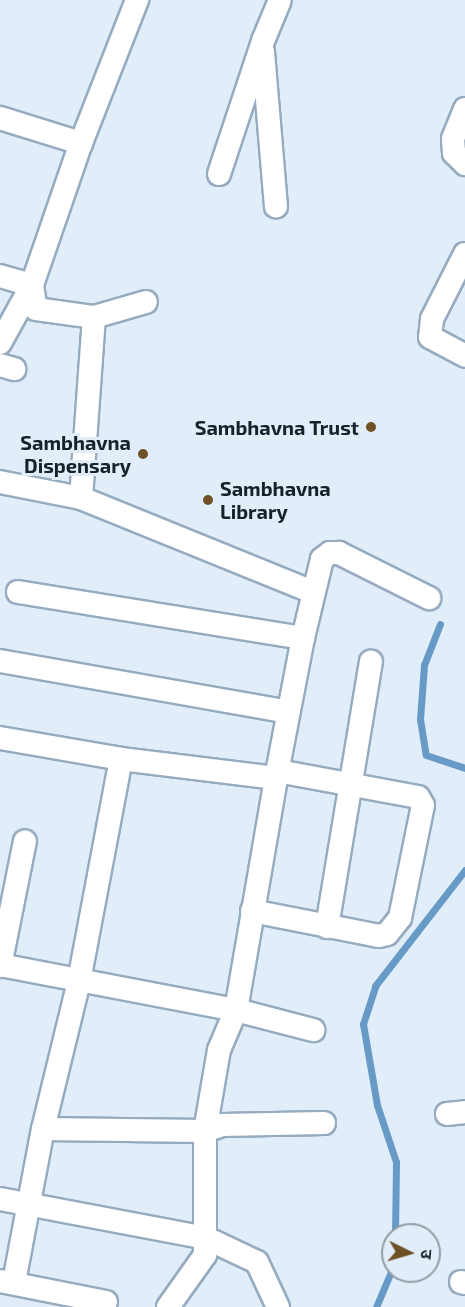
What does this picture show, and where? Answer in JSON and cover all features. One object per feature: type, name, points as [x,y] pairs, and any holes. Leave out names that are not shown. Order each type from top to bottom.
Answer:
[{"type":"street","points":[[0,343],[32,285],[81,143],[137,0]]},
{"type":"street","points":[[219,174],[263,41],[280,0]]},
{"type":"street","points":[[263,41],[276,206]]},
{"type":"street","points":[[465,110],[453,139],[454,153],[465,164]]},
{"type":"street","points":[[0,118],[81,143]]},
{"type":"street","points":[[464,258],[432,319],[430,337],[465,356]]},
{"type":"street","points":[[0,276],[32,285]]},
{"type":"street","points":[[32,285],[36,309],[94,317],[146,302]]},
{"type":"street","points":[[81,498],[94,317]]},
{"type":"street","points":[[0,482],[81,498],[312,592]]},
{"type":"street","points":[[168,1307],[205,1255],[205,1131],[219,1050],[236,1010],[277,774],[312,592],[321,559],[330,553],[339,553],[429,598]]},
{"type":"street","points":[[18,592],[303,638]]},
{"type":"street","points":[[0,661],[289,712]]},
{"type":"street","points":[[327,927],[353,785],[371,662]]},
{"type":"street","points":[[0,738],[121,759],[277,774],[418,797],[423,805],[399,918],[392,929],[379,936],[252,911]]},
{"type":"street","points":[[106,1302],[7,1282],[79,981],[121,759]]},
{"type":"street","points":[[25,841],[0,965],[236,1010],[313,1030]]},
{"type":"street","points":[[43,1129],[205,1131],[222,1125],[324,1123]]},
{"type":"street","points":[[0,1199],[26,1206],[206,1238],[257,1262],[278,1307]]},
{"type":"waterway","points":[[440,624],[424,665],[420,719],[426,755],[465,768]]},
{"type":"waterway","points":[[395,1223],[396,1162],[377,1105],[363,1024],[375,986],[465,870]]},
{"type":"waterway","points":[[376,1307],[386,1283]]},
{"type":"place","name":"Sambhavna Trust","points":[[371,427]]},
{"type":"place","name":"Sambhavna Dispensary","points":[[143,454]]},
{"type":"place","name":"Sambhavna Library","points":[[208,500]]}]
